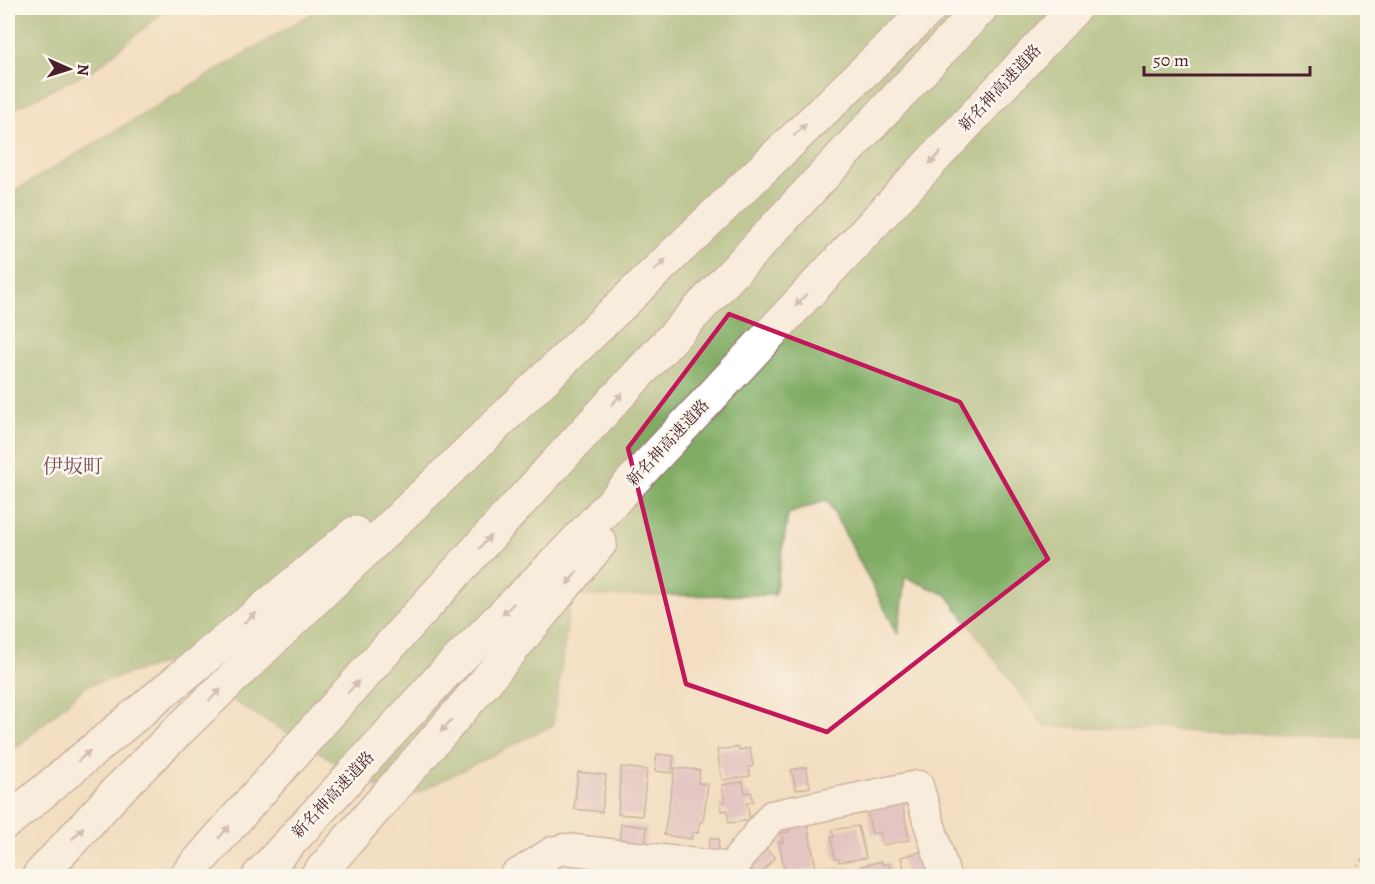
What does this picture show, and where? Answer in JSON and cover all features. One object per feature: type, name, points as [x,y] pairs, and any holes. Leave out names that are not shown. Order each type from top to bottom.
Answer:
[{"type":"highway","points":[[39,876],[118,790],[182,727],[930,8]]},
{"type":"highway","points":[[186,876],[293,753],[528,495],[981,8]]},
{"type":"highway","name":"新名神高速道路","points":[[259,876],[444,674],[564,553],[1075,8]]},
{"type":"highway","points":[[8,821],[358,530],[492,408],[618,306]]},
{"type":"highway","points":[[317,876],[556,598],[618,520],[696,413]]},
{"type":"street","points":[[515,876],[553,852],[565,849],[732,872],[772,816],[918,786],[945,876]]},
{"type":"path","points":[[1351,876],[1368,854]]},
{"type":"highlighted area","points":[[729,314],[960,402],[1048,559],[827,732],[686,684],[628,448]]},
{"type":"green space","points":[[8,8],[168,8],[97,67],[8,112]]},
{"type":"green space","points":[[321,8],[1367,8],[1367,738],[1044,726],[947,595],[905,577],[898,634],[827,500],[788,514],[775,595],[571,596],[553,725],[401,801],[168,662],[86,686],[8,755],[8,195]]},
{"type":"building","points":[[739,747],[739,750],[750,748],[753,766],[749,767],[750,776],[722,780],[717,750]]},
{"type":"building","points":[[657,754],[674,756],[672,773],[655,771]]},
{"type":"building","points":[[621,767],[647,770],[642,816],[618,814]]},
{"type":"building","points":[[806,767],[810,787],[796,790],[791,770]]},
{"type":"building","points":[[675,768],[700,770],[698,783],[708,784],[703,822],[700,821],[698,833],[693,832],[691,839],[664,835]]},
{"type":"building","points":[[578,772],[606,775],[602,812],[574,809]]},
{"type":"building","points":[[743,782],[745,793],[751,792],[753,802],[747,803],[750,820],[729,823],[727,810],[722,811],[721,802],[725,802],[722,785]]},
{"type":"building","points":[[902,802],[909,840],[883,845],[880,832],[872,834],[867,811]]},
{"type":"building","points":[[807,822],[816,868],[785,874],[779,842],[783,842],[781,833],[789,832],[788,826]]},
{"type":"building","points":[[621,824],[647,827],[645,847],[619,844]]},
{"type":"building","points":[[858,826],[866,858],[839,862],[839,859],[835,859],[832,830]]},
{"type":"building","points":[[710,838],[719,839],[717,855],[708,854]]},
{"type":"building","points":[[763,847],[775,857],[759,876],[747,867]]},
{"type":"building","points":[[923,851],[934,876],[906,876],[901,857]]},
{"type":"building","points":[[882,861],[882,865],[889,863],[892,876],[864,876],[861,866]]},
{"type":"building","points":[[842,867],[844,876],[812,876],[811,872]]},
{"type":"building","points":[[636,872],[637,876],[616,876],[616,875]]},
{"type":"district","name":"伊坂町","points":[[73,466]]}]
